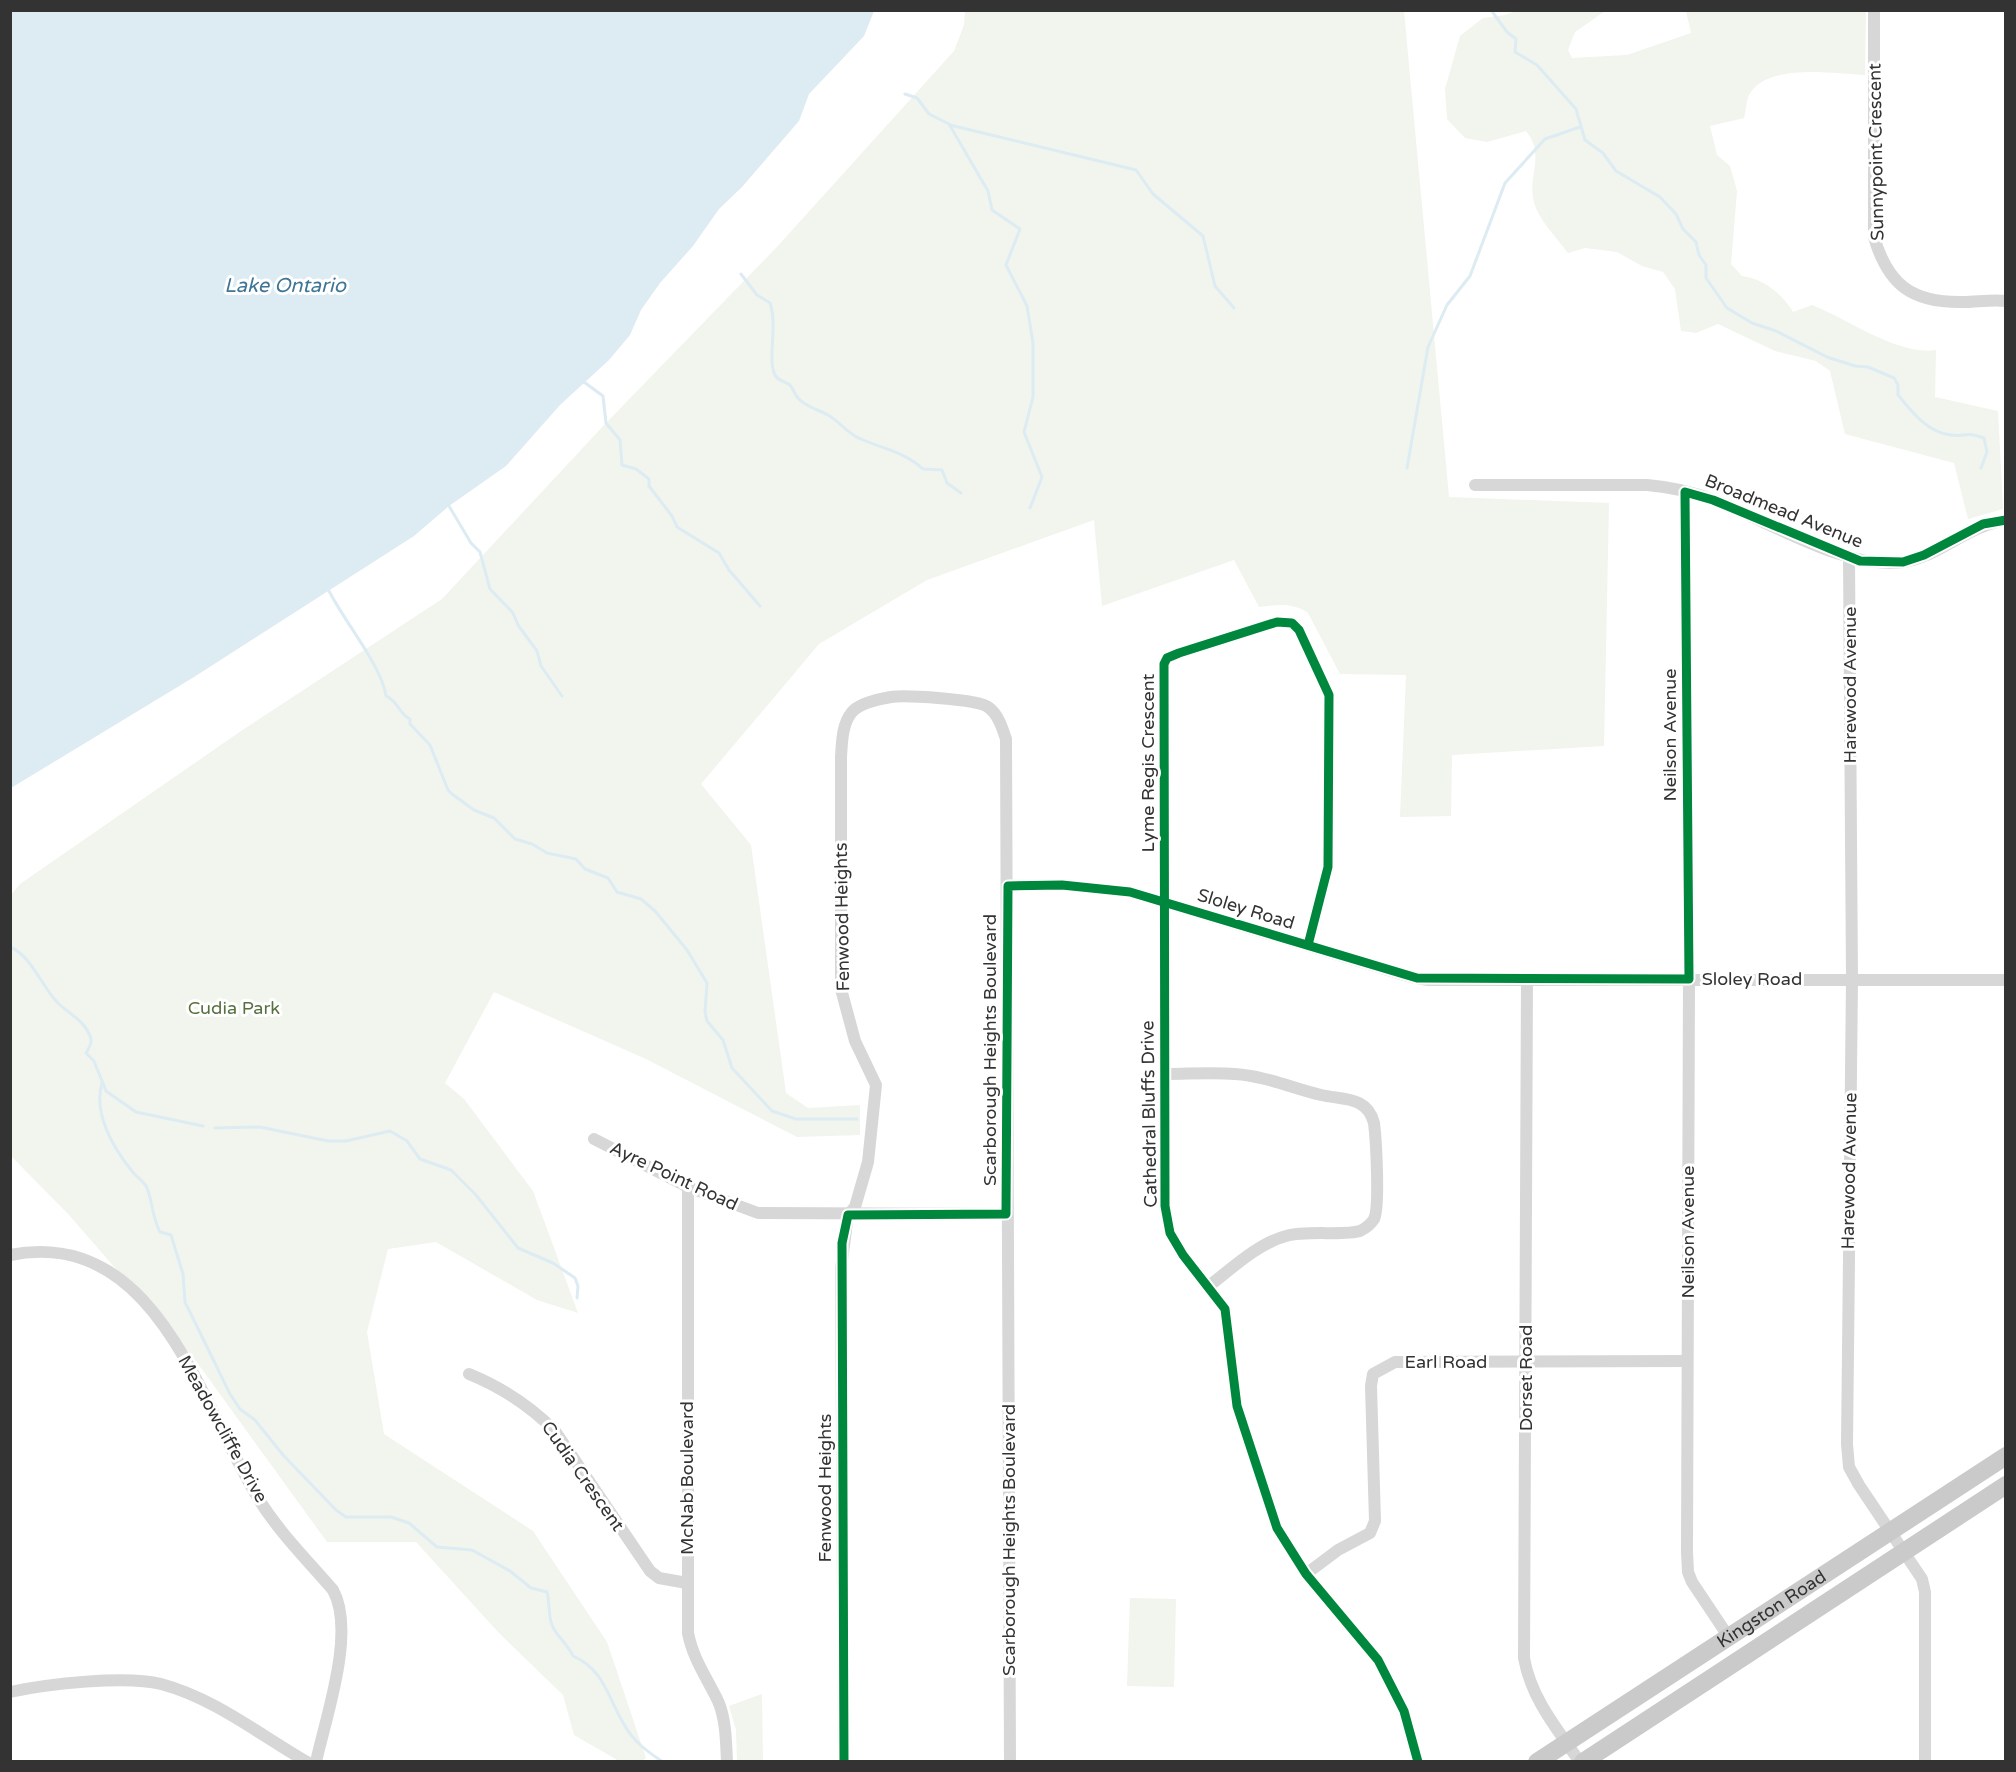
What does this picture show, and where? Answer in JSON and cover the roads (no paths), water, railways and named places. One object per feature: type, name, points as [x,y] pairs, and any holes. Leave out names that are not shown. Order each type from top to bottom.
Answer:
[{"type":"main road","name":"Kingston Road","points":[[1537,1761],[2006,1456]]},
{"type":"main road","name":"Kingston Road","points":[[1581,1761],[2006,1485]]},
{"type":"street","name":"Sunnypoint Crescent","points":[[1874,10],[1874,237],[1883,264],[1897,284],[1925,298],[1939,301],[2006,301]]},
{"type":"street","name":"Broadmead Avenue","points":[[1475,485],[1647,484],[1713,500],[1860,561],[1903,562],[1924,555],[1983,524],[2006,520]]},
{"type":"street","name":"Neilson Avenue","points":[[1685,492],[1689,978],[1688,1572],[1728,1636]]},
{"type":"street","name":"Harewood Avenue","points":[[1849,558],[1852,979],[1847,1444],[1850,1467],[1922,1579],[1925,1592],[1925,1761]]},
{"type":"street","name":"Lyme Regis Crescent","points":[[1165,902],[1163,674],[1167,658],[1259,627],[1277,622],[1292,623],[1299,630],[1329,695],[1328,867],[1308,945]]},
{"type":"street","name":"Scarborough Heights Boulevard","points":[[853,710],[872,701],[893,696],[979,703],[992,710],[999,719],[1006,738],[1008,886],[1006,1214],[1010,1761]]},
{"type":"street","name":"Fenwood Heights","points":[[844,1761],[840,1268],[848,1215],[855,1206],[868,1162],[876,1085],[855,1041],[841,989],[841,757],[845,726],[853,710]]},
{"type":"street","name":"Sloley Road","points":[[1008,886],[1100,888],[1165,902],[1417,978],[2006,980]]},
{"type":"street","name":"Cathedral Bluffs Drive","points":[[1165,902],[1165,1206],[1170,1233],[1183,1255],[1225,1309],[1237,1406],[1268,1505],[1284,1542],[1306,1574],[1378,1660],[1404,1711],[1418,1761]]},
{"type":"street","name":"Dorset Road","points":[[1527,978],[1524,1658],[1533,1691],[1581,1761]]},
{"type":"street","points":[[1165,1074],[1236,1074],[1285,1083],[1318,1094],[1360,1101],[1371,1113],[1374,1123],[1376,1203],[1375,1218],[1369,1225],[1359,1231],[1299,1233],[1285,1236],[1272,1241],[1209,1286]]},
{"type":"street","name":"Ayre Point Road","points":[[594,1139],[688,1187],[758,1213],[1006,1214]]},
{"type":"street","name":"McNab Boulevard","points":[[688,1187],[687,1583],[690,1642],[719,1703],[727,1761]]},
{"type":"street","name":"Meadowcliffe Drive","points":[[10,1255],[43,1252],[83,1259],[111,1271],[136,1292],[193,1372],[259,1499],[333,1590],[339,1607],[340,1646],[316,1761]]},
{"type":"street","name":"Earl Road","points":[[1306,1574],[1338,1550],[1370,1533],[1376,1521],[1371,1386],[1373,1374],[1395,1362],[1687,1361]]},
{"type":"street","name":"Cudia Crescent","points":[[469,1374],[490,1383],[540,1416],[555,1431],[650,1571],[659,1578],[687,1583]]},
{"type":"street","points":[[10,1692],[116,1680],[159,1683],[195,1696],[307,1761]]},
{"type":"water","name":"Lake Ontario","points":[[11,10],[874,11],[864,36],[809,94],[799,121],[742,187],[719,209],[693,246],[660,283],[641,310],[630,335],[609,360],[560,405],[506,466],[449,506],[414,536],[194,677],[11,788]]},
{"type":"waterway","points":[[1491,10],[1507,32],[1516,39],[1515,52],[1537,65],[1576,109],[1585,140],[1603,153],[1616,171],[1660,197],[1676,214],[1683,229],[1696,242],[1699,255],[1706,265],[1706,278],[1727,308],[1752,323],[1776,331],[1827,357],[1855,366],[1868,367],[1894,378],[1898,385],[1898,395],[1928,426],[1943,433],[1984,438],[1987,452],[1981,468]]},
{"type":"waterway","points":[[905,94],[917,98],[929,114],[949,124],[988,191],[992,210],[1020,229],[1006,265],[1027,306],[1033,343],[1033,397],[1024,432],[1042,477],[1030,508]]},
{"type":"waterway","points":[[950,125],[1136,170],[1153,194],[1203,236],[1215,286],[1234,308]]},
{"type":"waterway","points":[[1407,468],[1428,347],[1447,305],[1470,276],[1505,183],[1545,139],[1580,127]]},
{"type":"waterway","points":[[741,274],[757,295],[770,303],[773,322],[772,360],[776,377],[790,385],[803,403],[828,415],[856,437],[901,455],[923,469],[942,470],[947,483],[961,493]]},
{"type":"waterway","points":[[584,382],[603,396],[606,423],[620,440],[622,465],[636,469],[649,479],[649,486],[672,516],[677,527],[719,553],[729,570],[760,606]]},
{"type":"waterway","points":[[449,506],[471,543],[480,552],[490,589],[513,613],[518,625],[537,651],[541,666],[562,696]]},
{"type":"waterway","points":[[328,589],[370,657],[386,696],[410,719],[410,724],[430,745],[448,790],[474,810],[494,818],[515,839],[532,844],[547,853],[576,859],[585,869],[608,878],[617,892],[641,899],[655,911],[687,950],[707,983],[705,1012],[707,1021],[723,1040],[732,1068],[772,1111],[796,1119],[857,1119]]},
{"type":"waterway","points":[[10,947],[24,957],[52,997],[87,1030],[91,1040],[86,1053],[94,1061],[106,1091],[136,1112],[203,1126]]},
{"type":"waterway","points":[[102,1083],[100,1106],[106,1130],[125,1162],[147,1188],[160,1232],[171,1235],[183,1274],[185,1302],[230,1394],[240,1409],[255,1420],[283,1455],[336,1510],[346,1517],[391,1517],[409,1523],[437,1547],[472,1550],[510,1571],[531,1588],[547,1592],[551,1621],[556,1633],[573,1656],[584,1662],[599,1677],[619,1716],[637,1742],[663,1762]]},
{"type":"waterway","points":[[215,1128],[260,1127],[328,1141],[346,1141],[390,1131],[407,1141],[420,1159],[451,1170],[476,1195],[518,1248],[553,1263],[575,1278],[578,1286],[577,1298]]},
{"type":"park label","name":"Cudia Park","points":[[234,1008]]}]
